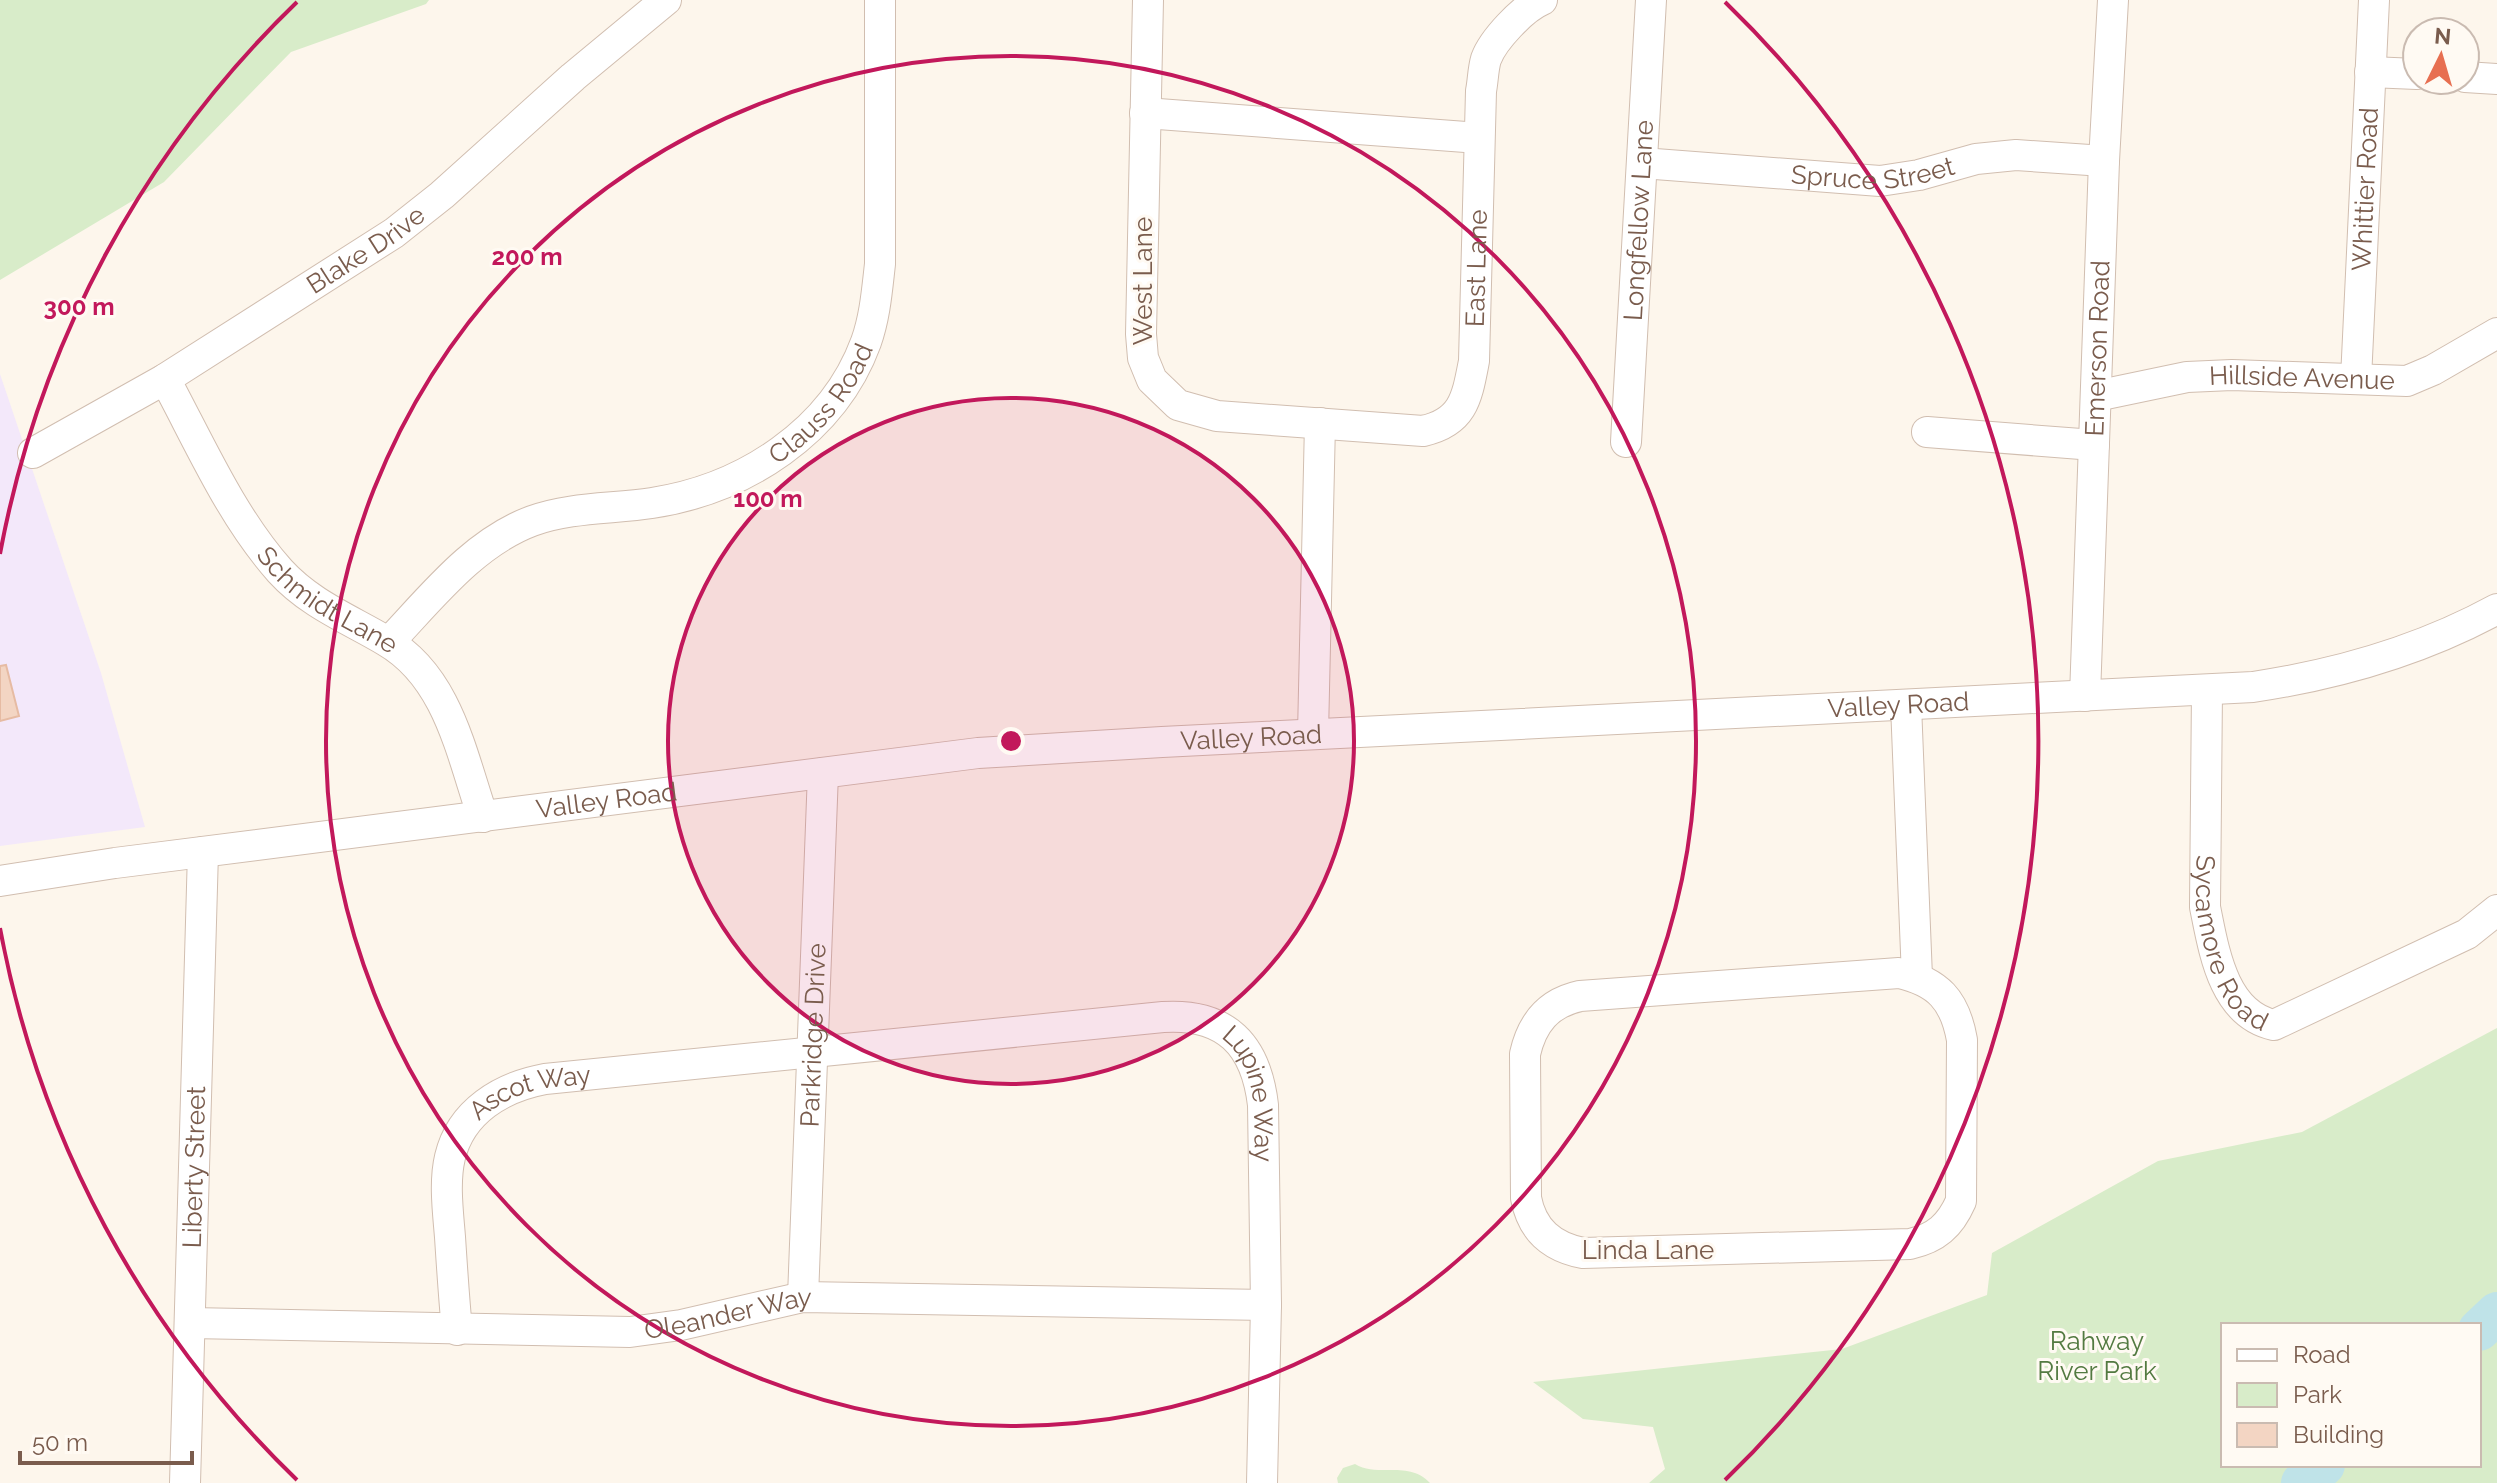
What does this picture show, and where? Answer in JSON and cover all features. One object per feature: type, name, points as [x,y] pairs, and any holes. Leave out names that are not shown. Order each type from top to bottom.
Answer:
[{"type":"street","name":"Blake Drive","points":[[33,453],[165,379],[394,233],[666,0]]},
{"type":"street","name":"Clauss Road","points":[[389,642],[461,567],[493,541],[532,521],[569,512],[653,503],[700,493],[736,479],[773,459],[804,434],[830,403],[850,376],[866,341],[876,301],[880,264],[880,0]]},
{"type":"street","name":"West Lane","points":[[1148,0],[1143,358],[1152,380],[1178,405],[1217,416],[1320,423]]},
{"type":"street","name":"East Lane","points":[[1320,423],[1423,431],[1439,427],[1458,413],[1468,397],[1474,361],[1481,91],[1487,58],[1507,28],[1542,0]]},
{"type":"street","name":"Longfellow Lane","points":[[1626,442],[1651,0]]},
{"type":"street","name":"Emerson Road","points":[[2085,696],[2104,161],[2113,0]]},
{"type":"street","name":"Whittier Road","points":[[2356,379],[2374,0]]},
{"type":"street","points":[[2370,72],[2401,73]]},
{"type":"street","points":[[1145,113],[1479,138]]},
{"type":"street","name":"Spruce Street","points":[[1642,163],[1880,181],[1919,175],[1976,159],[2016,155],[2104,161]]},
{"type":"street","name":"Hillside Avenue","points":[[2096,396],[2187,377],[2232,375],[2407,381],[2433,370],[2497,333]]},
{"type":"street","name":"Schmidt Lane","points":[[165,379],[238,514],[273,563],[302,595],[389,642],[429,677],[445,706],[483,817]]},
{"type":"street","points":[[1313,734],[1320,423]]},
{"type":"street","points":[[1927,432],[2094,445]]},
{"type":"street","name":"Valley Road","points":[[0,881],[203,852],[978,753],[2253,687],[2318,677],[2381,660],[2441,637],[2497,609]]},
{"type":"street","name":"Sycamore Road","points":[[2207,690],[2205,907],[2212,941],[2226,982],[2238,1006],[2259,1022],[2274,1025],[2467,934],[2497,910]]},
{"type":"street","points":[[1906,705],[1917,977]]},
{"type":"street","name":"Parkridge Drive","points":[[803,1297],[823,773]]},
{"type":"street","name":"Liberty Street","points":[[185,1483],[203,852]]},
{"type":"street","name":"Linda Lane","points":[[1899,973],[1917,977],[1932,985],[1948,1000],[1958,1019],[1962,1040],[1961,1201],[1954,1217],[1942,1231],[1927,1240],[1910,1244],[1583,1253],[1565,1250],[1536,1227],[1526,1198],[1525,1054],[1530,1035],[1540,1018],[1555,1005],[1567,999],[1595,995],[1899,973]]},
{"type":"street","name":"Lupine Way","points":[[813,1052],[1181,1016],[1216,1025],[1244,1047],[1260,1079],[1263,1105],[1266,1305],[1262,1483]]},
{"type":"street","name":"Ascot Way","points":[[457,1330],[448,1204],[450,1158],[457,1138],[484,1104],[502,1091],[545,1079],[813,1052]]},
{"type":"street","name":"Oleander Way","points":[[190,1323],[630,1332],[681,1325],[803,1297],[1266,1305]]},
{"type":"shaded area","points":[[0,374],[101,673],[145,827],[0,846]]},
{"type":"green space","points":[[0,0],[429,0],[426,4],[291,52],[164,182],[0,280]]},
{"type":"green space","name":"Rahway River Park","points":[[2497,1028],[2497,1483],[1649,1483],[1665,1469],[1653,1427],[1583,1419],[1533,1382],[1842,1349],[1987,1295],[1992,1253],[2158,1161],[2302,1132]]},
{"type":"green space","points":[[1355,1464],[1373,1470],[1412,1472],[1430,1483],[1338,1483],[1337,1478],[1343,1468]]},
{"type":"building","points":[[6,665],[19,716],[0,721],[0,666]]},
{"type":"waterway","points":[[2481,1328],[2497,1313]]},
{"type":"waterway","points":[[2302,1483],[2322,1467]]}]
